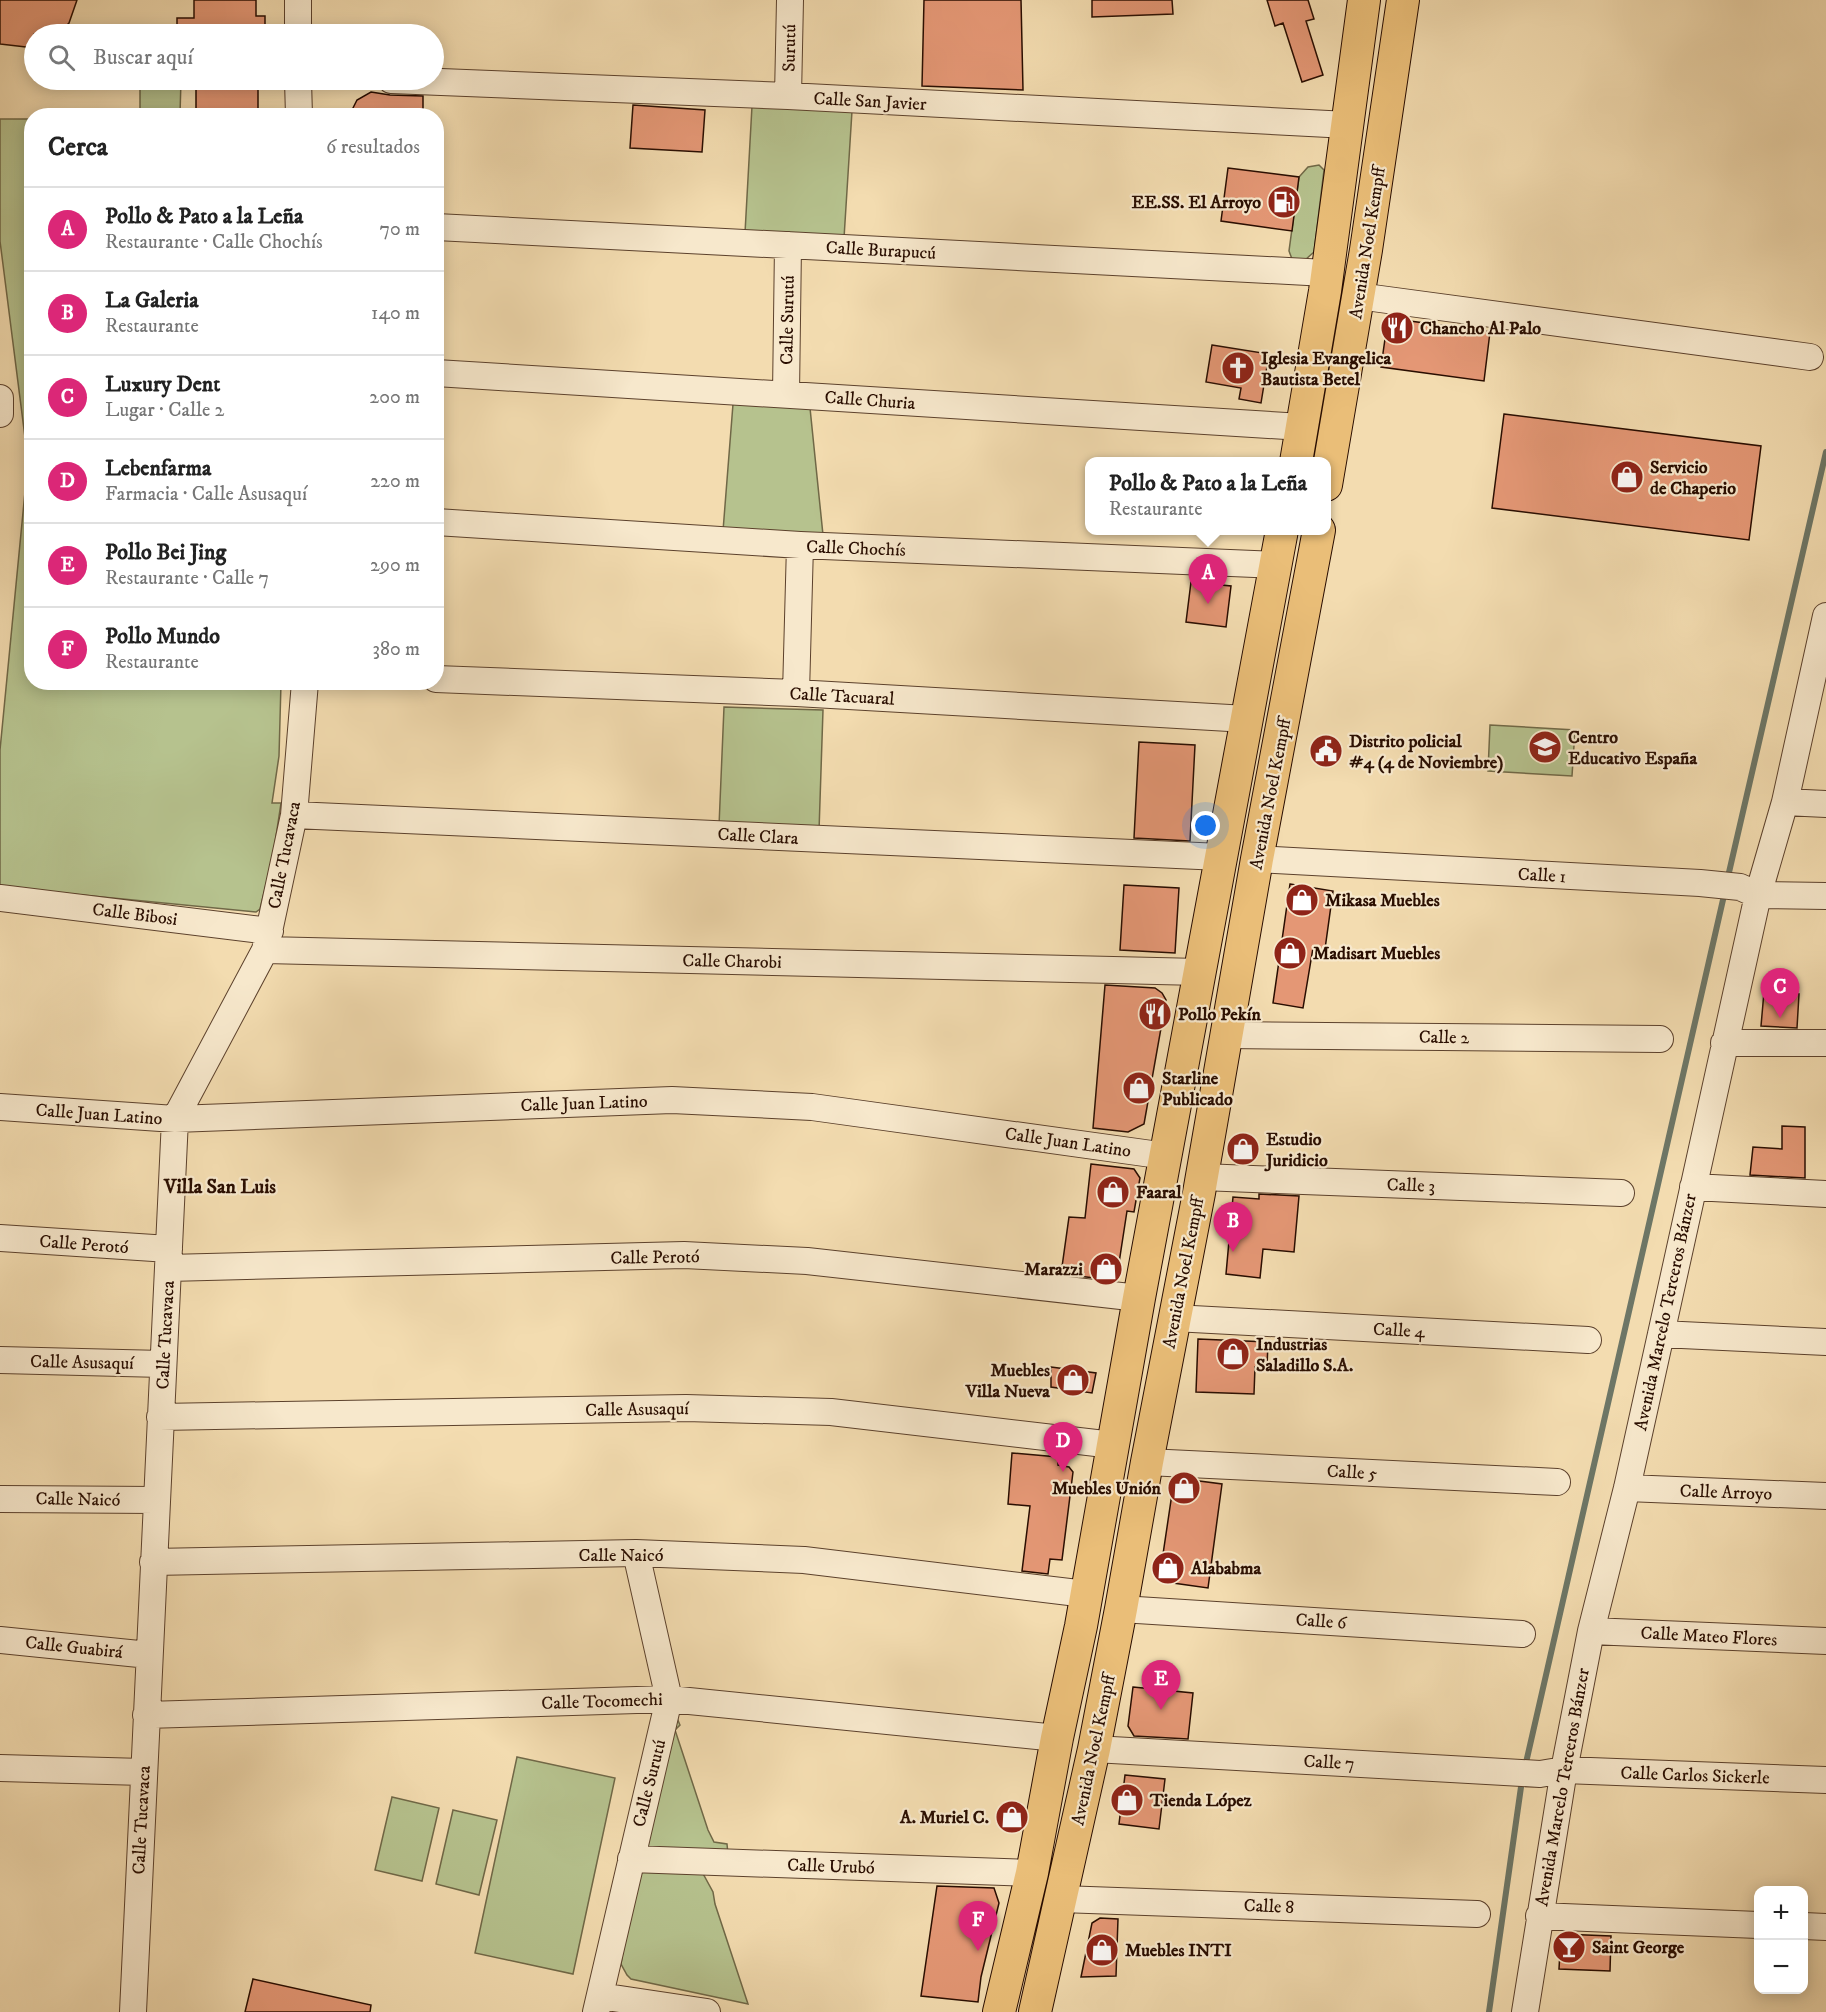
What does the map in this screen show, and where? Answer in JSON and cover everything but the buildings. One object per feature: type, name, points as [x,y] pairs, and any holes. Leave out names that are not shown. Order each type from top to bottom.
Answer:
[{"type":"main road","name":"Avenida Noel Kempff","points":[[1297,457],[1325,282],[1364,0]]},
{"type":"main road","name":"Avenida Noel Kempff","points":[[1331,457],[1366,250],[1403,0]]},
{"type":"main road","points":[[1348,125],[1357,137],[1362,157],[1360,212],[1366,250]]},
{"type":"main road","points":[[1325,282],[1324,378],[1326,384],[1342,389]]},
{"type":"main road","points":[[1302,427],[1312,428],[1320,434],[1323,442],[1323,457]]},
{"type":"main road","name":"Avenida Noel Kempff","points":[[999,2012],[1032,1873],[1081,1626],[1139,1298],[1281,535]]},
{"type":"main road","name":"Avenida Noel Kempff","points":[[1035,2012],[1094,1749],[1121,1609],[1318,535]]},
{"type":"main road","points":[[1202,965],[1215,928],[1239,880],[1246,869],[1257,859],[1250,847],[1244,816],[1245,729]]},
{"type":"main road","points":[[1150,1451],[1144,1417],[1154,1340],[1148,1316],[1139,1298],[1153,1293],[1165,1277],[1200,1185]]},
{"type":"main road","points":[[1039,1840],[1055,1822],[1073,1771],[1094,1749],[1084,1727],[1086,1667],[1081,1626]]},
{"type":"main road","points":[[1021,2012],[1030,1979],[1051,1945]]},
{"type":"street","points":[[298,0],[298,24]]},
{"type":"street","name":"Surutú","points":[[788,96],[790,0]]},
{"type":"street","name":"Calle San Javier","points":[[444,82],[788,96],[1348,125]]},
{"type":"street","points":[[298,90],[299,108]]},
{"type":"street","name":"Calle Burapucú","points":[[444,227],[788,245],[1325,282]]},
{"type":"street","name":"Calle Surutú","points":[[786,394],[788,245]]},
{"type":"street","points":[[1358,296],[1810,357]]},
{"type":"street","name":"Calle Churia","points":[[444,373],[1302,427]]},
{"type":"street","points":[[0,398],[0,414]]},
{"type":"street","name":"Calle Chochís","points":[[444,523],[800,545],[1276,565]]},
{"type":"street","points":[[796,693],[800,545]]},
{"type":"street","name":"Avenida Marcelo Terceros Bánzer","points":[[1524,2012],[1539,1917],[1552,1772],[1627,1488],[1724,1043],[1749,891],[1785,802],[1826,616]]},
{"type":"street","name":"Calle Tacuaral","points":[[444,679],[796,693],[1245,729]]},
{"type":"street","name":"Calle Tucavaca","points":[[133,2012],[175,1119],[267,940],[294,815],[304,690]]},
{"type":"street","points":[[1785,802],[1826,804]]},
{"type":"street","name":"Calle Clara","points":[[294,815],[1221,858]]},
{"type":"street","name":"Calle 1","points":[[1257,859],[1700,883],[1749,891],[1826,896]]},
{"type":"street","name":"Calle Bibosi","points":[[0,898],[267,940]]},
{"type":"street","name":"Calle Charobi","points":[[267,940],[1202,965]]},
{"type":"street","name":"Calle 2","points":[[1228,1035],[1660,1039]]},
{"type":"street","points":[[1724,1043],[1826,1042]]},
{"type":"street","name":"Calle Juan Latino","points":[[0,1107],[175,1119],[672,1100],[812,1107],[1166,1156]]},
{"type":"street","name":"Calle 3","points":[[1200,1185],[1620,1193]]},
{"type":"street","points":[[1693,1187],[1826,1194]]},
{"type":"street","name":"Calle Perotó","points":[[0,1238],[168,1258],[684,1255],[807,1261],[1139,1298]]},
{"type":"street","name":"Calle 4","points":[[1174,1318],[1588,1340]]},
{"type":"street","points":[[1661,1334],[1826,1342]]},
{"type":"street","name":"Calle Asusaquí","points":[[0,1360],[163,1364]]},
{"type":"street","name":"Calle Asusaquí","points":[[160,1417],[686,1408],[797,1411],[831,1412],[1113,1445]]},
{"type":"street","name":"Calle 5","points":[[1150,1451],[1557,1482]]},
{"type":"street","name":"Calle Arroyo","points":[[1627,1488],[1826,1496]]},
{"type":"street","name":"Calle Naicó","points":[[0,1498],[156,1500]]},
{"type":"street","name":"Calle Surutú","points":[[598,2004],[669,1699],[636,1553]]},
{"type":"street","name":"Calle Naicó","points":[[153,1562],[636,1553],[804,1560],[1086,1594]]},
{"type":"street","name":"Calle 6","points":[[1121,1609],[1522,1634]]},
{"type":"street","name":"Calle Mateo Flores","points":[[1591,1631],[1826,1641]]},
{"type":"street","name":"Calle Guabirá","points":[[0,1640],[149,1655]]},
{"type":"street","name":"Calle Tocomechi","points":[[146,1715],[669,1699],[1057,1738]]},
{"type":"street","name":"Calle 7","points":[[1094,1749],[1503,1772],[1552,1772]]},
{"type":"street","points":[[0,1768],[143,1772]]},
{"type":"street","name":"Calle Carlos Sickerle","points":[[1552,1772],[1826,1780]]},
{"type":"street","name":"Calle Urubó","points":[[631,1859],[1032,1873]]},
{"type":"street","name":"Calle 8","points":[[1061,1899],[1477,1914]]},
{"type":"street","points":[[1539,1917],[1754,1924]]},
{"type":"street","points":[[1808,1926],[1826,1927]]},
{"type":"street","points":[[598,2004],[707,2012]]},
{"type":"green space","points":[[140,90],[181,90],[180,108],[140,108]]},
{"type":"green space","points":[[752,106],[852,111],[844,238],[745,233]]},
{"type":"green space","points":[[0,119],[24,119],[24,430],[0,241]]},
{"type":"green space","points":[[1319,165],[1324,170],[1314,252],[1305,260],[1292,259],[1289,251],[1299,177],[1308,167]]},
{"type":"green space","points":[[733,404],[810,408],[823,535],[723,531]]},
{"type":"green space","points":[[24,502],[24,690],[281,690],[279,756],[272,803],[281,803],[273,856],[260,909],[256,912],[0,887],[0,750]]},
{"type":"green space","points":[[724,707],[823,710],[819,831],[719,826]]},
{"type":"green space","points":[[1490,725],[1575,730],[1572,776],[1488,771]]},
{"type":"green space","points":[[677,1718],[680,1725],[675,1730],[708,1830],[714,1842],[727,1844],[728,1855],[654,1850],[647,1846]]},
{"type":"green space","points":[[517,1757],[615,1778],[573,1974],[475,1953]]},
{"type":"green space","points":[[392,1797],[439,1808],[422,1881],[375,1870]]},
{"type":"green space","points":[[453,1810],[497,1820],[479,1895],[436,1884]]},
{"type":"green space","points":[[656,1868],[701,1870],[713,1892],[748,2004],[631,1979],[627,1975],[621,1964],[633,1886],[641,1873]]},
{"type":"waterway","points":[[1727,881],[1826,452]]},
{"type":"waterway","points":[[1525,1767],[1725,891]]},
{"type":"waterway","points":[[1489,2012],[1522,1780]]},
{"type":"place","name":"EE.SS. El Arroyo","points":[[1284,202]]},
{"type":"place","name":"Chancho Al Palo","points":[[1397,328]]},
{"type":"place","name":"Iglesia Evangelica Bautista Betel","points":[[1238,368]]},
{"type":"place","name":"Servicio de Chaperio","points":[[1627,477]]},
{"type":"place","name":"Pollo & Pato a la Leña","points":[[1208,604]]},
{"type":"place","name":"Centro Educativo España","points":[[1545,747]]},
{"type":"place","name":"Distrito policial #4 (4 de Noviembre)","points":[[1326,751]]},
{"type":"place","name":"Mikasa Muebles","points":[[1302,900]]},
{"type":"place","name":"Madisart Muebles","points":[[1290,953]]},
{"type":"place","name":"Pollo Pekín","points":[[1155,1014]]},
{"type":"place","name":"Luxury Dent","points":[[1780,1018]]},
{"type":"place","name":"Starline Publicado","points":[[1139,1088]]},
{"type":"place","name":"Estudio Juridicio","points":[[1243,1149]]},
{"type":"place","name":"Faaral","points":[[1113,1192]]},
{"type":"place","name":"La Galeria","points":[[1233,1252]]},
{"type":"place","name":"Marazzi","points":[[1106,1269]]},
{"type":"place","name":"Industrias Saladillo S.A.","points":[[1233,1354]]},
{"type":"place","name":"Muebles Villa Nueva","points":[[1073,1380]]},
{"type":"place","name":"Lebenfarma","points":[[1063,1472]]},
{"type":"place","name":"Muebles Unión","points":[[1184,1488]]},
{"type":"place","name":"Alababma","points":[[1168,1568]]},
{"type":"place","name":"Pollo Bei Jing","points":[[1161,1710]]},
{"type":"place","name":"Tienda López","points":[[1127,1800]]},
{"type":"place","name":"A. Muriel C.","points":[[1012,1817]]},
{"type":"place","name":"Saint George","points":[[1569,1947]]},
{"type":"place","name":"Muebles INTI","points":[[1102,1950]]},
{"type":"place","name":"Pollo Mundo","points":[[978,1951]]},
{"type":"district","name":"Villa San Luis","points":[[220,1186]]}]
